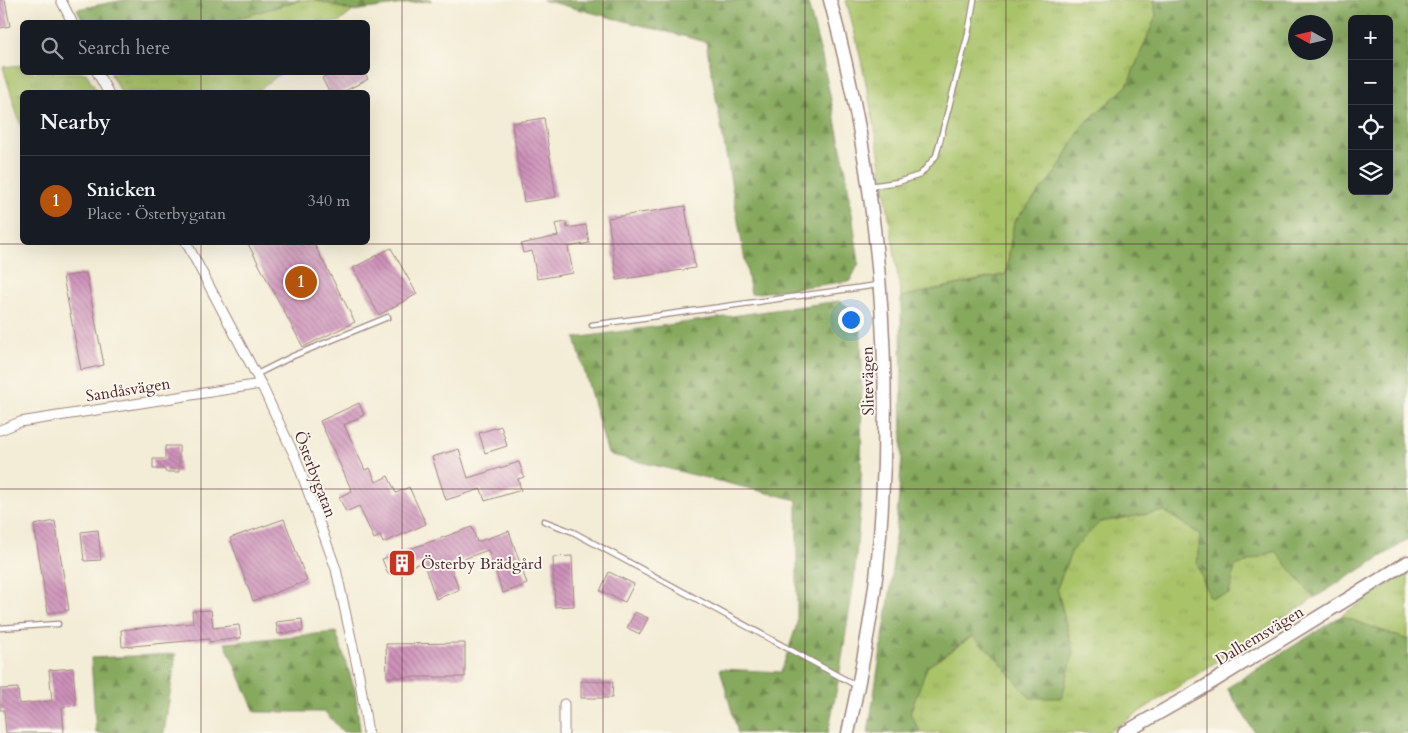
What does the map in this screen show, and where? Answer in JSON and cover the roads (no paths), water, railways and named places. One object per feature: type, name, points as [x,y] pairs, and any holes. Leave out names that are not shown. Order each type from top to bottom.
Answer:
[{"type":"main road","name":"Slitevägen","points":[[830,0],[857,118],[869,186],[882,332],[884,429],[882,503],[876,571],[858,687],[848,733]]},
{"type":"main road","name":"Dalhemsvägen","points":[[1124,733],[1201,689],[1408,562]]},
{"type":"street","points":[[61,0],[71,20]]},
{"type":"street","points":[[99,75],[107,90]]},
{"type":"street","name":"Österbygatan","points":[[188,245],[261,384],[297,461],[336,569],[360,675],[368,733]]},
{"type":"street","name":"Sandåsvägen","points":[[0,430],[20,422],[261,384]]},
{"type":"street","points":[[564,704],[564,733]]},
{"type":"lane","points":[[869,186],[898,182],[920,175],[936,156],[968,34],[974,0]]},
{"type":"lane","points":[[592,325],[879,285]]},
{"type":"lane","points":[[256,375],[294,356],[388,317]]},
{"type":"lane","points":[[544,521],[573,532],[858,687]]},
{"type":"lane","points":[[0,628],[58,624]]},
{"type":"place","name":"Snicken","points":[[301,282]]},
{"type":"place","name":"Österby Brädgård","points":[[402,563]]}]
